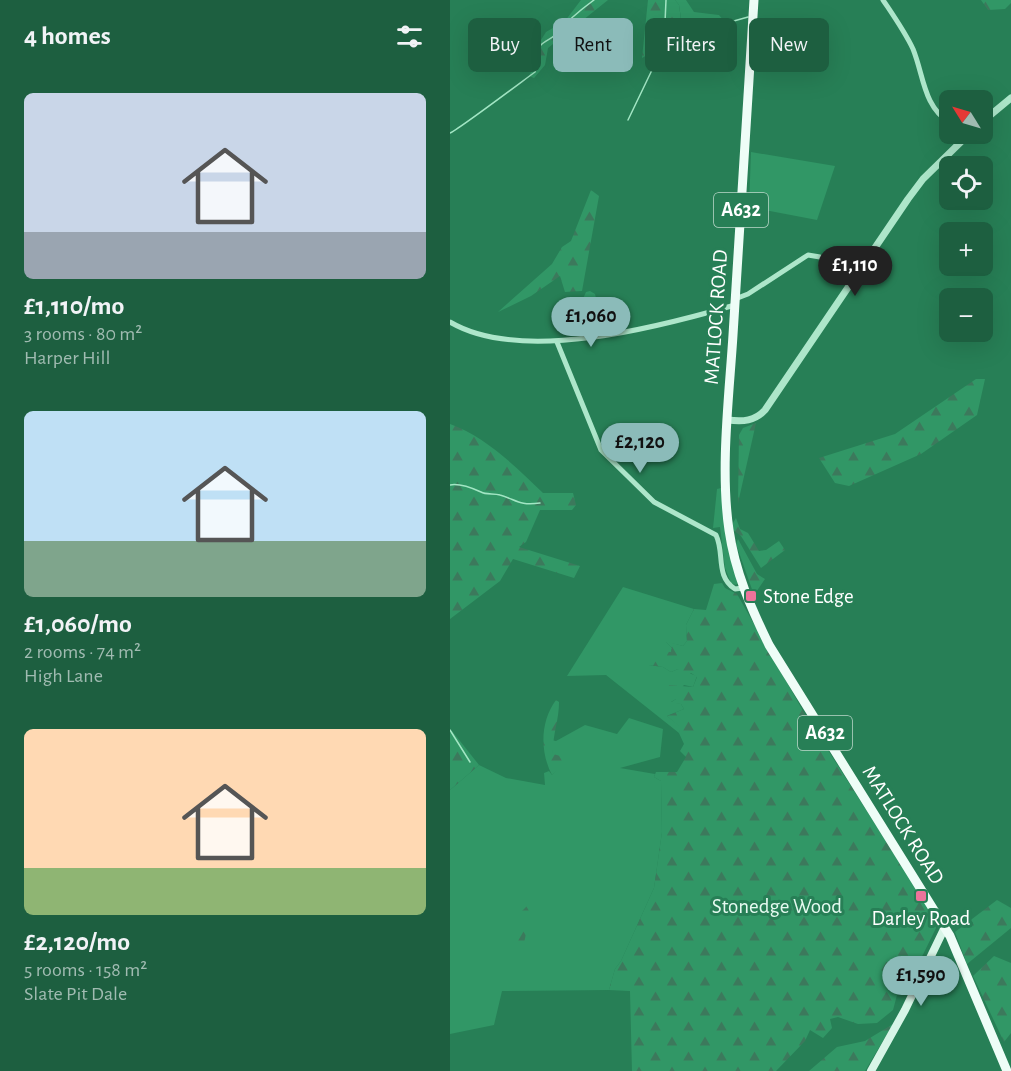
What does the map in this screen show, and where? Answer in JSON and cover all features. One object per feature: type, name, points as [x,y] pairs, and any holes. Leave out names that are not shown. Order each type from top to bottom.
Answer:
[{"type":"main road","name":"MATLOCK ROAD","points":[[754,0],[728,420],[729,530],[743,588],[770,645],[945,927],[1007,1071]]},
{"type":"main road","points":[[871,1071],[905,1010],[945,927]]},
{"type":"street","points":[[883,0],[912,47],[927,98],[939,114]]},
{"type":"street","points":[[993,113],[1009,101]]},
{"type":"street","points":[[728,420],[748,420],[758,417],[765,410],[856,272],[923,179],[959,144]]},
{"type":"street","points":[[450,322],[485,337],[557,342],[650,326],[735,302],[808,255],[820,257],[856,272]]},
{"type":"street","points":[[557,342],[601,450],[654,502],[716,535],[722,572],[728,585],[735,590],[743,588]]},
{"type":"green space","points":[[581,0],[608,0],[586,18],[567,18]]},
{"type":"green space","points":[[648,0],[675,0],[679,5],[681,18],[646,18]]},
{"type":"green space","points":[[675,0],[686,0],[694,12],[719,15],[722,18],[681,18],[679,5]]},
{"type":"green space","points":[[981,0],[1011,0],[1011,3],[1005,9],[988,10]]},
{"type":"green space","points":[[553,28],[553,44],[548,48],[545,65],[541,70],[541,40],[546,32]]},
{"type":"green space","points":[[645,29],[645,56],[642,58]]},
{"type":"green space","points":[[531,72],[539,72],[534,78],[529,76]]},
{"type":"green space","points":[[751,152],[835,166],[817,220],[749,207]]},
{"type":"green space","points":[[591,190],[599,196],[582,291],[565,292],[560,276],[531,296],[498,312],[552,264],[562,247],[571,241]]},
{"type":"green space","points":[[590,291],[595,294],[597,311],[592,325],[585,333],[579,308],[586,292]]},
{"type":"green space","points":[[976,379],[985,379],[977,415],[921,454],[849,486],[835,483],[819,458],[895,434]]},
{"type":"green space","points":[[756,423],[738,503],[739,435],[743,428]]},
{"type":"green space","points":[[450,424],[488,445],[543,493],[573,493],[576,505],[572,510],[540,510],[526,542],[519,547],[580,566],[574,578],[513,559],[500,581],[450,619]]},
{"type":"green space","points":[[721,488],[738,583],[736,585],[731,583],[725,568],[720,527],[713,528],[717,489]]},
{"type":"green space","points":[[736,518],[740,529],[748,533],[759,551],[766,550],[779,541],[785,550],[761,568],[741,536],[733,530]]},
{"type":"green space","points":[[738,539],[757,574],[765,579],[754,595],[736,544]]},
{"type":"green space","name":"Stonedge Wood","points":[[722,583],[725,588],[737,594],[803,711],[935,918],[936,928],[909,983],[897,995],[893,1010],[877,1023],[858,1024],[838,1017],[830,1019],[832,1028],[823,1038],[810,1030],[805,1041],[776,1071],[632,1071],[630,991],[609,990],[615,969],[621,961],[654,888],[662,832],[661,781],[654,777],[656,772],[677,772],[686,757],[680,751],[684,744],[679,733],[680,727],[667,716],[684,709],[681,704],[670,703],[676,699],[675,694],[668,693],[669,685],[693,687],[697,677],[691,673],[685,677],[678,669],[671,672],[663,667],[649,665],[645,660],[659,651],[671,652],[672,648],[665,641],[683,646],[687,641],[686,625],[694,609],[706,610],[714,584]]},
{"type":"green space","points":[[623,587],[694,609],[686,625],[687,641],[683,646],[666,642],[672,648],[671,652],[649,665],[663,667],[671,672],[678,669],[697,676],[693,687],[684,685],[676,694],[676,699],[671,702],[681,704],[684,709],[667,716],[681,727],[679,733],[606,675],[567,676]]},
{"type":"green space","points":[[556,700],[559,702],[559,709],[553,754],[564,757],[566,763],[552,775],[545,757],[544,737],[547,718]]},
{"type":"green space","points":[[629,718],[663,729],[660,757],[620,768],[655,774],[654,777],[661,781],[662,832],[654,888],[621,961],[615,969],[609,990],[502,991],[494,1025],[450,1034],[450,790],[479,765],[506,778],[545,785],[544,773],[549,771],[552,775],[565,762],[553,755],[551,740],[556,741],[585,725],[617,734]]},
{"type":"green space","points":[[452,731],[479,765],[450,790],[450,733]]},
{"type":"green space","points":[[997,900],[1011,908],[1011,928],[967,964],[955,932]]},
{"type":"green space","points":[[527,906],[531,907],[534,914],[529,920],[524,943],[512,943],[519,914]]},
{"type":"green space","points":[[994,956],[1011,963],[1011,1033],[1004,1042],[973,976]]},
{"type":"green space","points":[[893,1024],[865,1071],[809,1071],[837,1047],[865,1041]]},
{"type":"waterway","points":[[450,133],[535,72],[540,46],[594,0]]},
{"type":"waterway","points":[[628,120],[664,45],[666,0]]},
{"type":"waterway","points":[[737,20],[748,17]]},
{"type":"waterway","points":[[450,485],[466,486],[483,493],[500,495],[523,503],[540,503]]},
{"type":"waterway","points":[[450,730],[470,762]]},
{"type":"place","name":"Stone Edge","points":[[751,596]]},
{"type":"place","name":"Darley Road","points":[[921,896]]}]
